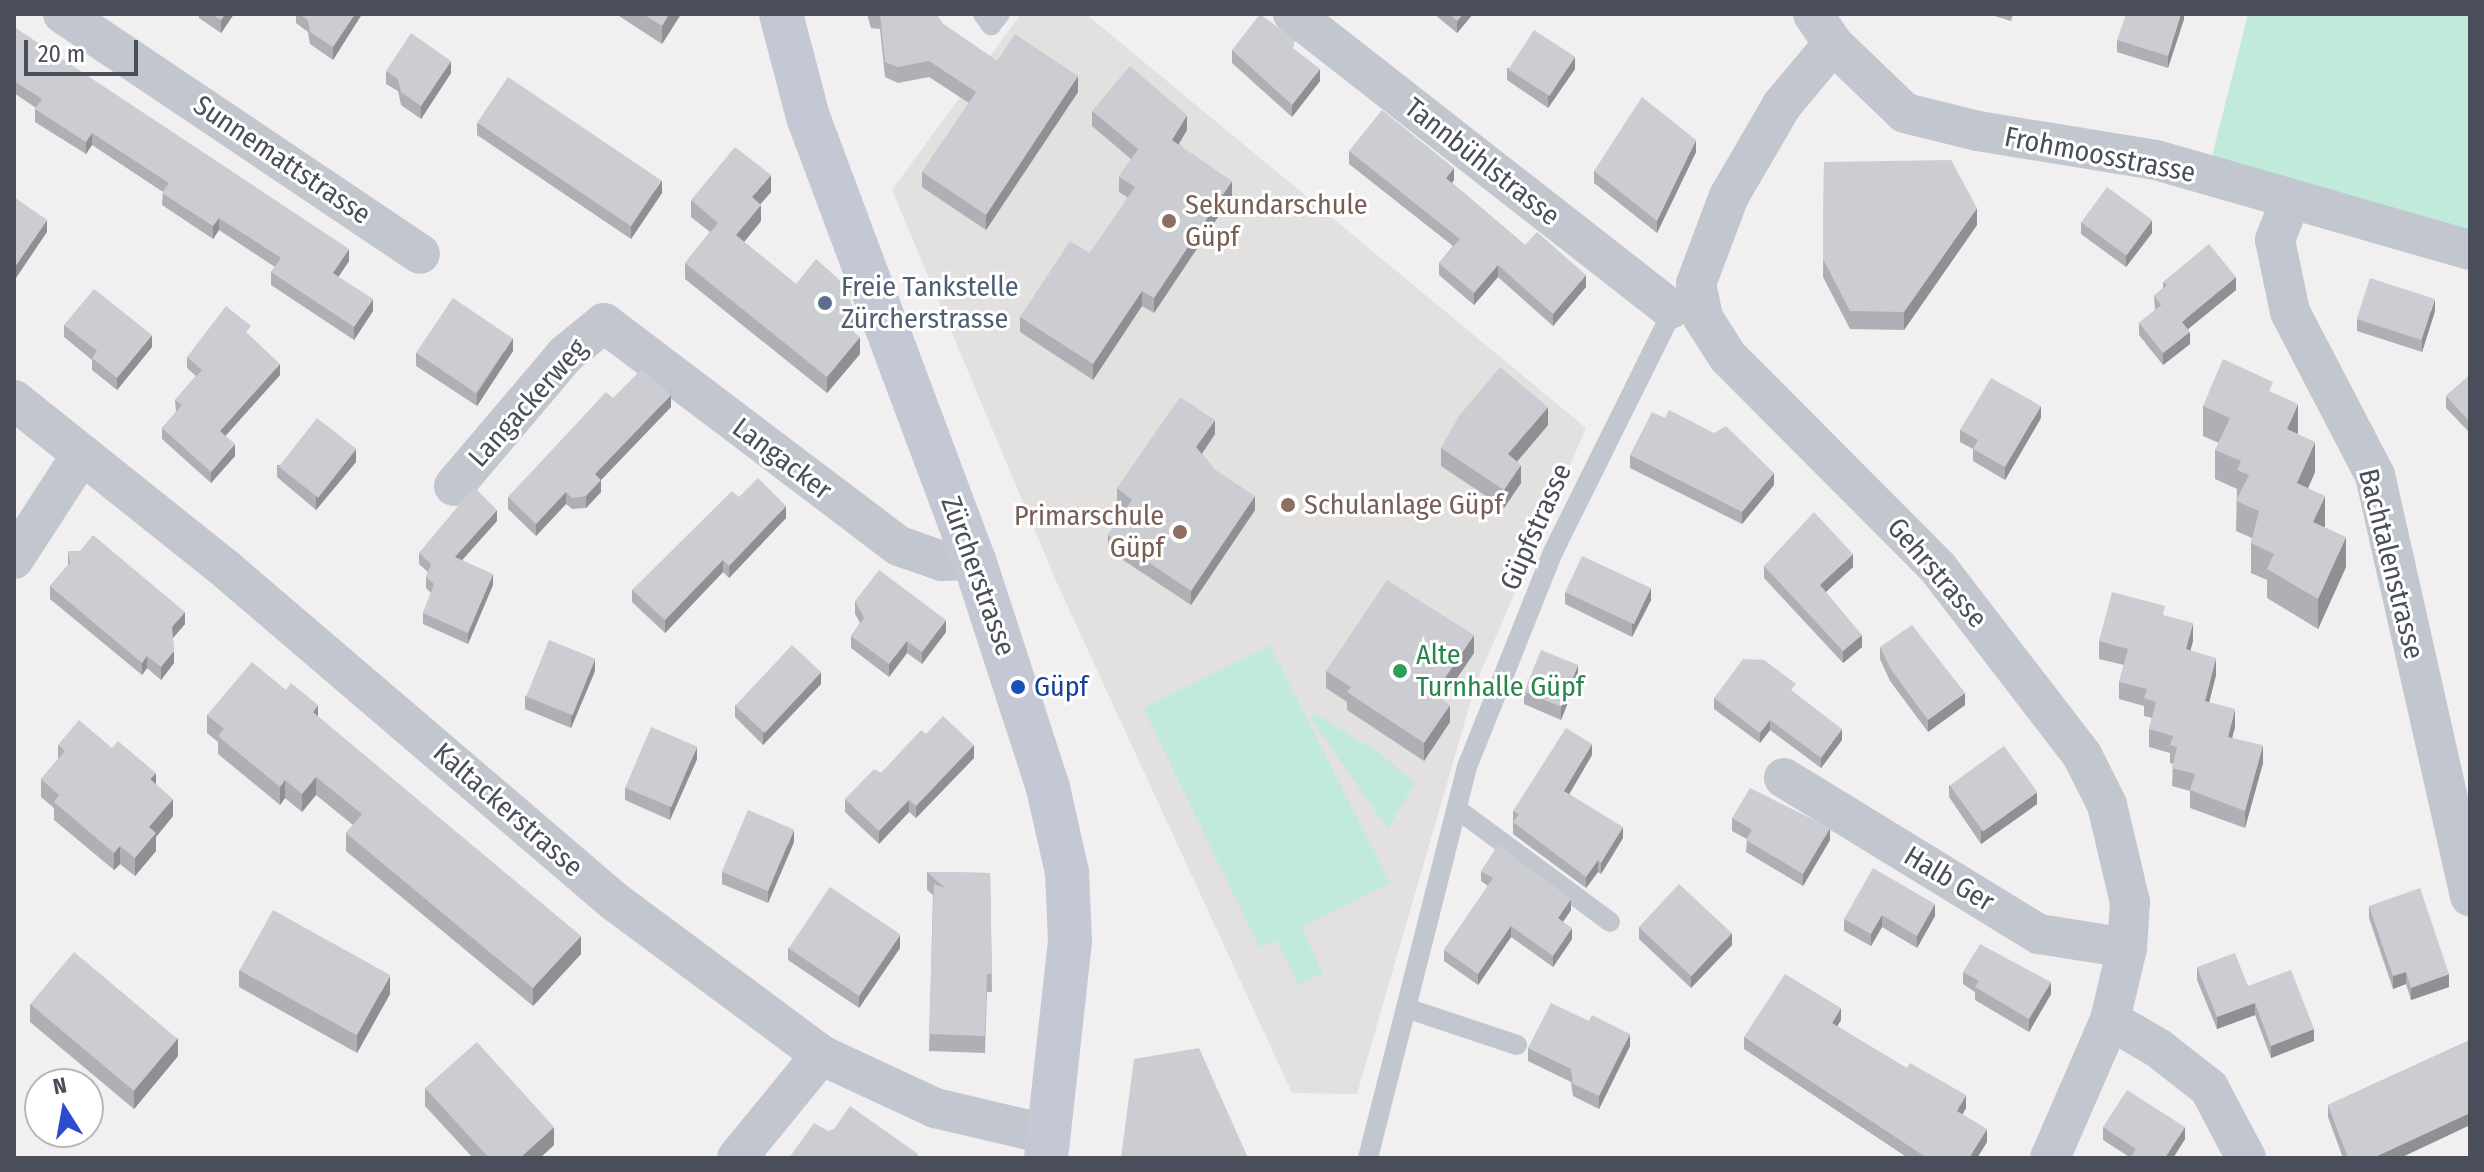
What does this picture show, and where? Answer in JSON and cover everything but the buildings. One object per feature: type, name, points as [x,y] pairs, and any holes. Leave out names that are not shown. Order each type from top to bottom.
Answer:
[{"type":"main road","name":"Zürcherstrasse","points":[[781,14],[808,117],[974,560],[1044,774],[1067,872],[1070,941],[1048,1146]]},
{"type":"street","name":"Sunnemattstrasse","points":[[63,14],[420,254]]},
{"type":"street","name":"Tannbühlstrasse","points":[[1293,14],[1683,297]]},
{"type":"street","points":[[1683,297],[1737,183],[1823,29]]},
{"type":"street","name":"Frohmoosstrasse","points":[[1823,29],[1905,113],[1978,131],[2156,160],[2290,201],[2470,250]]},
{"type":"street","name":"Bachtalenstrasse","points":[[2290,201],[2275,240],[2290,312],[2375,475],[2470,896]]},
{"type":"street","name":"Gehrstrasse","points":[[1683,297],[1703,318],[1728,357],[1784,408],[1938,568],[2082,755],[2107,805],[2124,860],[2130,902],[2127,948],[2110,1020],[2050,1158]]},
{"type":"street","name":"Langacker","points":[[604,323],[899,546],[942,561],[974,560]]},
{"type":"street","name":"Langackerweg","points":[[454,486],[566,354],[604,323]]},
{"type":"street","name":"Kaltackerstrasse","points":[[14,400],[240,581],[614,901],[821,1055],[935,1108],[1048,1146]]},
{"type":"street","points":[[14,559],[82,454]]},
{"type":"street","name":"Halb Ger","points":[[1784,778],[2039,934],[2127,948]]},
{"type":"street","points":[[2110,1020],[2158,1048],[2209,1088],[2246,1158]]},
{"type":"street","points":[[737,1158],[821,1055]]},
{"type":"lane","points":[[983,14],[991,25],[1000,14]]},
{"type":"lane","name":"Güpfstrasse","points":[[1368,1158],[1467,767],[1553,552],[1683,297]]},
{"type":"lane","points":[[1457,809],[1610,922]]},
{"type":"lane","points":[[1406,1008],[1517,1045]]},
{"type":"shaded area","name":"Schulanlage Güpf","points":[[1021,14],[1086,14],[1586,428],[1476,683],[1357,1094],[1292,1093],[1056,581],[892,190]]},
{"type":"green space","points":[[2248,14],[2470,14],[2470,231],[2212,156]]},
{"type":"green space","points":[[1270,645],[1390,883],[1301,927],[1323,973],[1299,985],[1276,940],[1260,948],[1143,708]]},
{"type":"green space","points":[[1316,714],[1381,754],[1415,783],[1388,829],[1311,719]]},
{"type":"place","name":"Sekundarschule Güpf","points":[[1169,221]]},
{"type":"place","name":"Freie Tankstelle Zürcherstrasse","points":[[825,303]]},
{"type":"place","name":"Schulanlage Güpf","points":[[1288,505]]},
{"type":"place","name":"Primarschule Güpf","points":[[1180,532]]},
{"type":"place","name":"Alte Turnhalle Güpf","points":[[1400,671]]},
{"type":"place","name":"Güpf","points":[[1018,687]]}]
